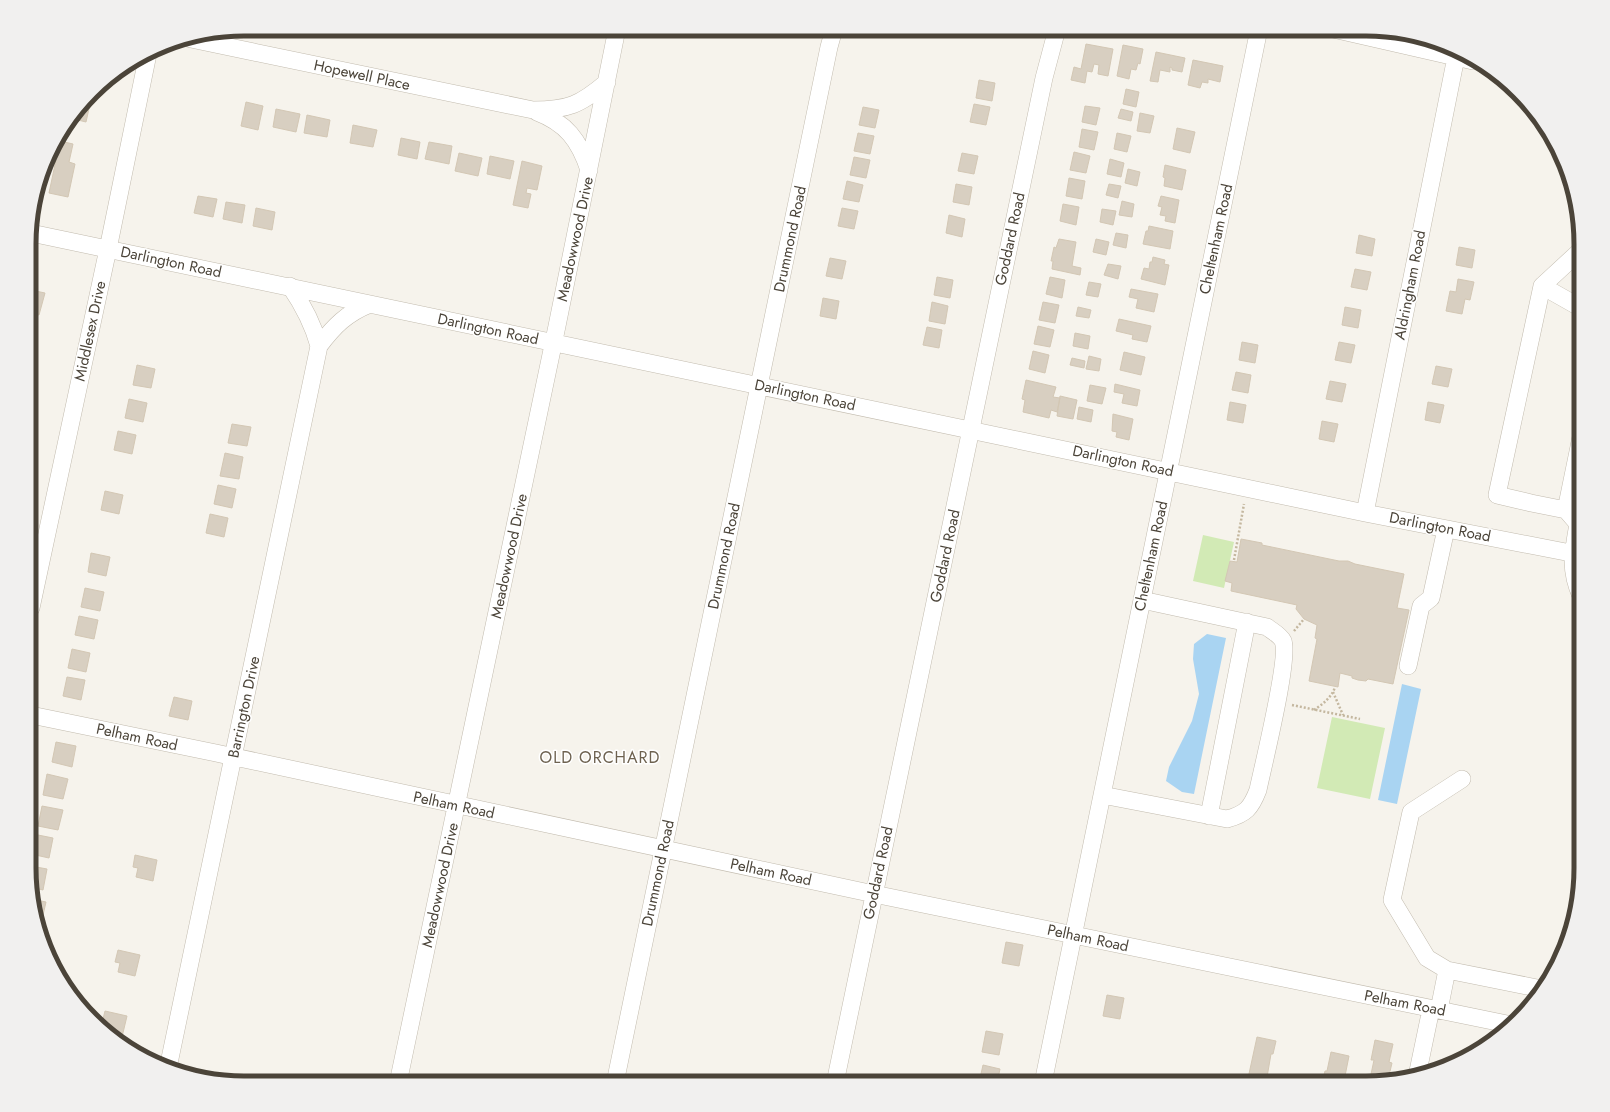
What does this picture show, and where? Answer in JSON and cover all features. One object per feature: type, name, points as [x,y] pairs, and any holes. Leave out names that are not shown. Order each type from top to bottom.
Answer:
[{"type":"street","name":"Meadowwood Drive","points":[[399,1076],[554,342],[616,36]]},
{"type":"street","name":"Drummond Road","points":[[616,1076],[832,36]]},
{"type":"street","name":"Goddard Road","points":[[836,1076],[1044,78],[1054,36]]},
{"type":"street","name":"Cheltenham Road","points":[[1044,1076],[1258,36]]},
{"type":"street","points":[[1364,36],[1459,58]]},
{"type":"street","name":"Hopewell Place","points":[[197,41],[533,110],[552,118],[565,128],[574,138],[584,155],[589,170]]},
{"type":"street","name":"Aldringham Road","points":[[1365,513],[1456,57]]},
{"type":"street","name":"Middlesex Drive","points":[[36,585],[147,60]]},
{"type":"street","name":"Hopewell Place","points":[[533,110],[554,110],[569,107],[584,101],[607,82]]},
{"type":"street","name":"Darlington Road","points":[[36,234],[290,286],[1365,513],[1574,554]]},
{"type":"street","points":[[1574,256],[1542,286],[1497,495],[1566,510],[1574,519]]},
{"type":"street","name":"Barrington Drive","points":[[290,286],[302,304],[314,327],[319,346]]},
{"type":"street","points":[[1542,286],[1574,304]]},
{"type":"street","name":"Barrington Drive","points":[[169,1062],[319,346],[332,328],[354,310],[370,304]]},
{"type":"street","points":[[1566,510],[1574,471]]},
{"type":"street","points":[[1408,666],[1421,606],[1431,598],[1446,529]]},
{"type":"street","points":[[1102,795],[1227,819],[1246,812],[1253,803],[1258,790],[1284,666],[1283,641],[1277,634],[1267,627],[1142,600]]},
{"type":"street","points":[[1209,816],[1247,622]]},
{"type":"street","name":"Pelham Road","points":[[36,716],[874,894],[1504,1023]]},
{"type":"street","points":[[1462,779],[1411,812],[1392,900],[1427,958],[1447,970],[1536,988]]},
{"type":"street","points":[[1419,1069],[1447,970]]},
{"type":"path","points":[[1234,560],[1244,504]]},
{"type":"path","points":[[1292,633],[1304,619]]},
{"type":"path","points":[[1314,710],[1324,703],[1333,692],[1334,687]]},
{"type":"path","points":[[1333,692],[1343,716]]},
{"type":"path","points":[[1289,705],[1360,719]]},
{"type":"green space","points":[[1203,535],[1234,542],[1224,588],[1193,581]]},
{"type":"green space","points":[[1332,717],[1385,728],[1370,799],[1317,788]]},
{"type":"water","points":[[1207,634],[1226,638],[1194,794],[1182,792],[1166,781],[1169,767],[1192,721],[1199,694],[1193,659],[1194,644]]},
{"type":"water","points":[[1402,684],[1421,689],[1397,804],[1378,800]]},
{"type":"building","points":[[1086,44],[1113,49],[1108,76],[1098,74],[1099,65],[1094,64],[1092,72],[1087,71],[1085,83],[1071,80],[1074,67],[1081,69]]},
{"type":"building","points":[[1123,45],[1143,49],[1140,64],[1138,63],[1136,70],[1131,69],[1129,79],[1117,76]]},
{"type":"building","points":[[1156,52],[1185,58],[1182,72],[1172,70],[1170,67],[1170,72],[1160,70],[1158,82],[1150,81]]},
{"type":"building","points":[[1193,60],[1223,66],[1220,82],[1208,79],[1208,83],[1202,82],[1200,88],[1188,85]]},
{"type":"building","points":[[979,80],[995,83],[992,101],[976,98]]},
{"type":"building","points":[[1126,89],[1139,92],[1136,107],[1123,104]]},
{"type":"building","points":[[246,102],[263,106],[258,130],[241,126]]},
{"type":"building","points":[[974,104],[990,107],[986,125],[970,122]]},
{"type":"building","points":[[90,105],[86,122],[77,120]]},
{"type":"building","points":[[1085,106],[1100,108],[1096,125],[1082,122]]},
{"type":"building","points":[[863,107],[879,110],[875,128],[859,125]]},
{"type":"building","points":[[276,109],[300,114],[296,132],[273,127]]},
{"type":"building","points":[[1121,109],[1133,112],[1131,121],[1118,118]]},
{"type":"building","points":[[1140,113],[1154,116],[1150,133],[1137,131]]},
{"type":"building","points":[[307,115],[330,120],[327,137],[304,133]]},
{"type":"building","points":[[353,125],[377,130],[373,147],[350,143]]},
{"type":"building","points":[[1177,128],[1195,132],[1190,153],[1173,149]]},
{"type":"building","points":[[1082,129],[1098,132],[1094,150],[1079,147]]},
{"type":"building","points":[[858,133],[874,136],[870,154],[854,151]]},
{"type":"building","points":[[1117,133],[1131,136],[1127,152],[1114,149]]},
{"type":"building","points":[[401,138],[420,142],[417,159],[398,155]]},
{"type":"building","points":[[63,142],[73,144],[69,162],[75,164],[68,197],[49,193],[58,150]]},
{"type":"building","points":[[429,142],[452,146],[449,164],[425,159]]},
{"type":"building","points":[[1074,152],[1090,156],[1086,173],[1070,170]]},
{"type":"building","points":[[459,153],[482,158],[478,176],[455,171]]},
{"type":"building","points":[[962,153],[978,156],[974,174],[958,171]]},
{"type":"building","points":[[490,156],[514,161],[510,179],[487,174]]},
{"type":"building","points":[[854,157],[870,160],[866,178],[850,175]]},
{"type":"building","points":[[1110,159],[1124,163],[1121,177],[1107,174]]},
{"type":"building","points":[[522,161],[542,166],[537,190],[527,188],[526,193],[531,194],[528,208],[513,205]]},
{"type":"building","points":[[1165,165],[1186,170],[1182,190],[1164,186],[1165,178],[1163,177]]},
{"type":"building","points":[[1128,169],[1140,172],[1137,186],[1125,183]]},
{"type":"building","points":[[1069,178],[1085,181],[1082,199],[1066,196]]},
{"type":"building","points":[[847,181],[863,185],[859,202],[843,199]]},
{"type":"building","points":[[956,184],[972,187],[969,205],[953,202]]},
{"type":"building","points":[[1109,184],[1121,186],[1118,198],[1106,195]]},
{"type":"building","points":[[198,196],[217,199],[213,217],[194,213]]},
{"type":"building","points":[[1161,196],[1179,200],[1175,223],[1165,221],[1166,216],[1160,215],[1162,207],[1158,206]]},
{"type":"building","points":[[1122,201],[1134,204],[1132,217],[1119,215]]},
{"type":"building","points":[[226,202],[245,205],[242,223],[223,219]]},
{"type":"building","points":[[1063,204],[1079,207],[1076,225],[1060,221]]},
{"type":"building","points":[[256,208],[275,212],[272,230],[253,226]]},
{"type":"building","points":[[842,208],[858,211],[854,229],[838,226]]},
{"type":"building","points":[[1102,209],[1116,211],[1113,225],[1100,222]]},
{"type":"building","points":[[949,215],[965,219],[962,237],[946,233]]},
{"type":"building","points":[[1149,226],[1173,231],[1170,249],[1143,244],[1146,231],[1148,231]]},
{"type":"building","points":[[1116,233],[1128,235],[1126,248],[1113,245]]},
{"type":"building","points":[[1359,235],[1375,239],[1372,256],[1356,253]]},
{"type":"building","points":[[1059,239],[1076,242],[1072,266],[1081,268],[1080,275],[1052,269],[1053,261],[1051,261],[1054,247],[1056,248]]},
{"type":"building","points":[[1096,239],[1109,242],[1106,255],[1093,252]]},
{"type":"building","points":[[1459,247],[1475,250],[1472,268],[1456,265]]},
{"type":"building","points":[[1153,257],[1165,260],[1164,264],[1169,265],[1165,285],[1141,279],[1144,268],[1149,269],[1150,262],[1152,262]]},
{"type":"building","points":[[830,258],[846,261],[842,279],[826,276]]},
{"type":"building","points":[[1108,264],[1121,266],[1118,279],[1104,275]]},
{"type":"building","points":[[1355,269],[1371,272],[1367,290],[1351,287]]},
{"type":"building","points":[[937,277],[953,280],[950,298],[934,295]]},
{"type":"building","points":[[1050,277],[1065,280],[1062,298],[1046,294]]},
{"type":"building","points":[[1458,279],[1474,282],[1470,300],[1465,299],[1462,314],[1446,311],[1450,291],[1456,292]]},
{"type":"building","points":[[1089,282],[1101,284],[1098,297],[1086,295]]},
{"type":"building","points":[[1131,289],[1158,294],[1154,312],[1136,308],[1138,299],[1129,297]]},
{"type":"building","points":[[36,291],[45,293],[39,315],[36,314]]},
{"type":"building","points":[[823,298],[839,301],[836,319],[820,316]]},
{"type":"building","points":[[932,302],[948,306],[945,324],[929,321]]},
{"type":"building","points":[[1043,302],[1059,305],[1055,323],[1039,320]]},
{"type":"building","points":[[1078,307],[1091,310],[1089,318],[1076,316]]},
{"type":"building","points":[[1345,307],[1361,310],[1358,328],[1342,325]]},
{"type":"building","points":[[1119,319],[1151,326],[1147,342],[1132,339],[1133,335],[1116,331]]},
{"type":"building","points":[[1038,326],[1054,330],[1050,347],[1034,344]]},
{"type":"building","points":[[927,327],[942,330],[939,348],[923,345]]},
{"type":"building","points":[[1075,333],[1090,336],[1088,349],[1073,346]]},
{"type":"building","points":[[1242,342],[1258,345],[1255,363],[1239,360]]},
{"type":"building","points":[[1339,342],[1355,345],[1351,363],[1335,360]]},
{"type":"building","points":[[1033,351],[1049,355],[1045,373],[1029,369]]},
{"type":"building","points":[[1124,352],[1145,357],[1141,375],[1120,370]]},
{"type":"building","points":[[1089,356],[1101,359],[1099,371],[1086,369]]},
{"type":"building","points":[[1072,358],[1085,361],[1084,368],[1070,365]]},
{"type":"building","points":[[137,365],[155,369],[151,388],[133,385]]},
{"type":"building","points":[[1436,366],[1452,369],[1448,387],[1432,384]]},
{"type":"building","points":[[1236,372],[1251,375],[1248,393],[1232,390]]},
{"type":"building","points":[[1026,380],[1056,387],[1053,397],[1060,398],[1057,412],[1051,410],[1049,418],[1023,412],[1025,400],[1022,399]]},
{"type":"building","points":[[1330,381],[1346,384],[1342,402],[1326,399]]},
{"type":"building","points":[[1115,384],[1140,390],[1137,406],[1122,403],[1124,394],[1114,392]]},
{"type":"building","points":[[1090,385],[1106,388],[1102,404],[1087,401]]},
{"type":"building","points":[[1060,396],[1077,400],[1073,419],[1057,416]]},
{"type":"building","points":[[129,399],[147,403],[143,422],[125,418]]},
{"type":"building","points":[[1230,402],[1246,405],[1243,423],[1227,420]]},
{"type":"building","points":[[1428,402],[1444,405],[1440,423],[1425,420]]},
{"type":"building","points":[[1079,407],[1093,410],[1091,422],[1077,419]]},
{"type":"building","points":[[1113,414],[1133,419],[1129,440],[1116,437],[1117,432],[1112,431]]},
{"type":"building","points":[[1322,421],[1338,424],[1334,442],[1319,439]]},
{"type":"building","points":[[232,424],[251,427],[247,446],[228,443]]},
{"type":"building","points":[[118,431],[136,435],[132,454],[114,450]]},
{"type":"building","points":[[225,453],[243,457],[239,479],[220,476]]},
{"type":"building","points":[[218,485],[236,489],[232,508],[214,504]]},
{"type":"building","points":[[105,491],[123,495],[119,514],[101,510]]},
{"type":"building","points":[[210,514],[228,518],[224,537],[206,533]]},
{"type":"building","points":[[1241,539],[1262,543],[1262,545],[1339,561],[1348,561],[1355,564],[1404,574],[1397,608],[1409,610],[1393,684],[1368,679],[1366,681],[1358,680],[1352,678],[1352,676],[1340,673],[1338,687],[1309,681],[1317,639],[1315,638],[1317,625],[1304,619],[1296,609],[1297,605],[1231,591],[1232,583],[1225,581],[1230,561],[1237,562]]},
{"type":"building","points":[[91,553],[110,557],[106,576],[88,572]]},
{"type":"building","points":[[85,588],[104,592],[100,611],[81,607]]},
{"type":"building","points":[[79,616],[98,620],[94,639],[75,635]]},
{"type":"building","points":[[72,649],[90,653],[86,672],[68,668]]},
{"type":"building","points":[[67,677],[85,680],[81,700],[63,696]]},
{"type":"building","points":[[174,697],[192,701],[188,720],[169,716]]},
{"type":"building","points":[[56,742],[76,746],[72,767],[52,762]]},
{"type":"building","points":[[47,774],[68,779],[63,799],[43,795]]},
{"type":"building","points":[[42,806],[63,810],[58,830],[38,826]]},
{"type":"building","points":[[36,835],[53,838],[49,858],[36,855]]},
{"type":"building","points":[[135,855],[157,860],[153,881],[136,877],[138,868],[133,867]]},
{"type":"building","points":[[36,867],[47,869],[43,890],[37,888]]},
{"type":"building","points":[[39,900],[46,902],[42,919]]},
{"type":"building","points":[[1006,942],[1023,945],[1019,966],[1002,963]]},
{"type":"building","points":[[118,950],[140,955],[135,976],[118,972],[120,963],[115,962]]},
{"type":"building","points":[[1107,995],[1124,998],[1120,1019],[1103,1016]]},
{"type":"building","points":[[105,1011],[127,1016],[122,1037],[117,1033],[103,1020]]},
{"type":"building","points":[[986,1031],[1003,1034],[999,1055],[982,1052]]},
{"type":"building","points":[[1257,1037],[1276,1041],[1273,1054],[1271,1054],[1267,1076],[1249,1076]]},
{"type":"building","points":[[1375,1040],[1393,1044],[1389,1062],[1392,1063],[1389,1075],[1371,1076],[1374,1060],[1371,1060]]},
{"type":"building","points":[[1331,1052],[1349,1056],[1345,1076],[1324,1076],[1325,1071],[1327,1071]]},
{"type":"building","points":[[983,1065],[1000,1069],[998,1076],[981,1076]]},
{"type":"district","name":"OLD ORCHARD","points":[[600,757]]}]
